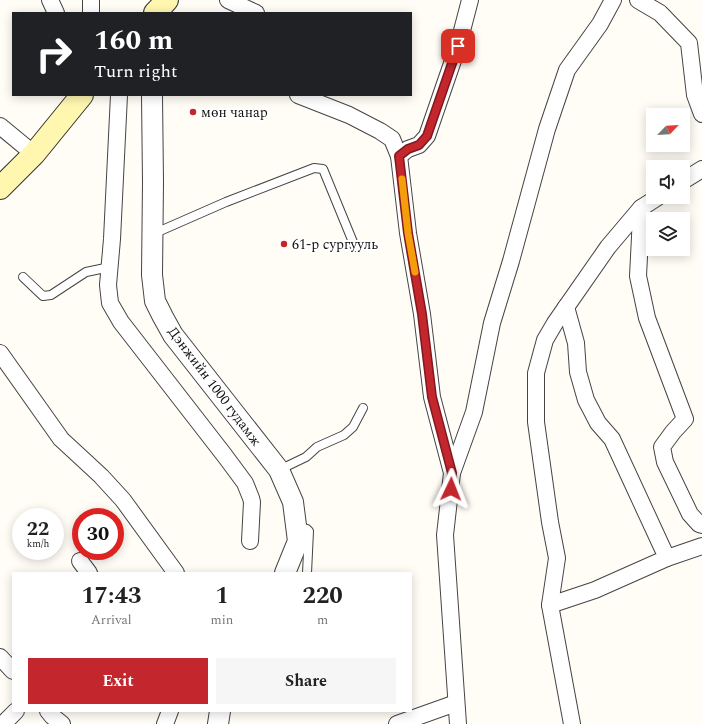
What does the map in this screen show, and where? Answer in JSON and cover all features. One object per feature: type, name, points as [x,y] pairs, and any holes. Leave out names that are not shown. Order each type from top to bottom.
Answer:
[{"type":"main road","points":[[156,12],[167,0]]},
{"type":"main road","points":[[0,188],[34,154],[81,96]]},
{"type":"street","points":[[50,0],[56,12]]},
{"type":"street","points":[[91,0],[91,12]]},
{"type":"street","points":[[228,0],[254,12]]},
{"type":"street","points":[[399,156],[408,149],[419,145],[427,136],[458,46],[470,0]]},
{"type":"street","points":[[458,724],[445,535],[452,473],[474,412],[492,324],[548,129],[567,70],[600,24],[613,0]]},
{"type":"street","points":[[638,0],[660,13],[689,43],[695,95],[702,114]]},
{"type":"street","points":[[119,96],[113,232],[108,285],[110,303],[121,322],[225,456],[244,483],[252,502],[250,541]]},
{"type":"street","name":"Дэнжийн 1000 гудамж","points":[[152,96],[152,275],[156,300],[173,335],[279,470],[293,502],[298,541],[285,572]]},
{"type":"street","points":[[301,96],[349,115],[380,131],[392,139],[399,156],[408,233],[422,314],[432,397],[452,473]]},
{"type":"street","points":[[0,126],[34,154]]},
{"type":"street","points":[[690,177],[702,169]]},
{"type":"street","points":[[572,724],[550,605],[557,558],[550,522],[536,422],[536,374],[545,340],[608,247],[641,208],[647,204]]},
{"type":"street","points":[[641,208],[638,276],[647,318],[685,419],[662,447],[665,462],[690,514],[699,524],[702,525]]},
{"type":"street","points":[[566,308],[576,342],[578,372],[586,400],[598,423],[612,439],[667,558]]},
{"type":"street","points":[[0,353],[61,439],[101,476],[123,500],[175,572]]},
{"type":"street","points":[[550,605],[595,590],[667,558],[702,546]]},
{"type":"street","points":[[0,657],[12,670]]},
{"type":"street","points":[[397,724],[456,703]]},
{"type":"street","points":[[2,724],[15,712]]},
{"type":"street","points":[[49,712],[62,724]]},
{"type":"street","points":[[165,724],[170,712]]},
{"type":"street","points":[[218,724],[220,712]]},
{"type":"lane","points":[[152,234],[226,202],[314,168],[323,169],[355,247]]},
{"type":"lane","points":[[22,277],[43,296],[51,295],[86,272],[110,267]]},
{"type":"lane","points":[[279,470],[306,457],[317,446],[344,435],[353,427],[363,408]]},
{"type":"lane","points":[[296,527],[307,529],[309,531],[306,572]]},
{"type":"slow traffic","points":[[402,179],[408,233],[415,272]]},
{"type":"place","name":"мөн чанар","points":[[193,112]]},
{"type":"place","name":"61-р сургууль","points":[[284,244]]},
{"type":"route","points":[[451,489],[452,473],[432,397],[422,314],[408,233],[399,156],[408,149],[419,145],[427,136],[458,46]]}]
